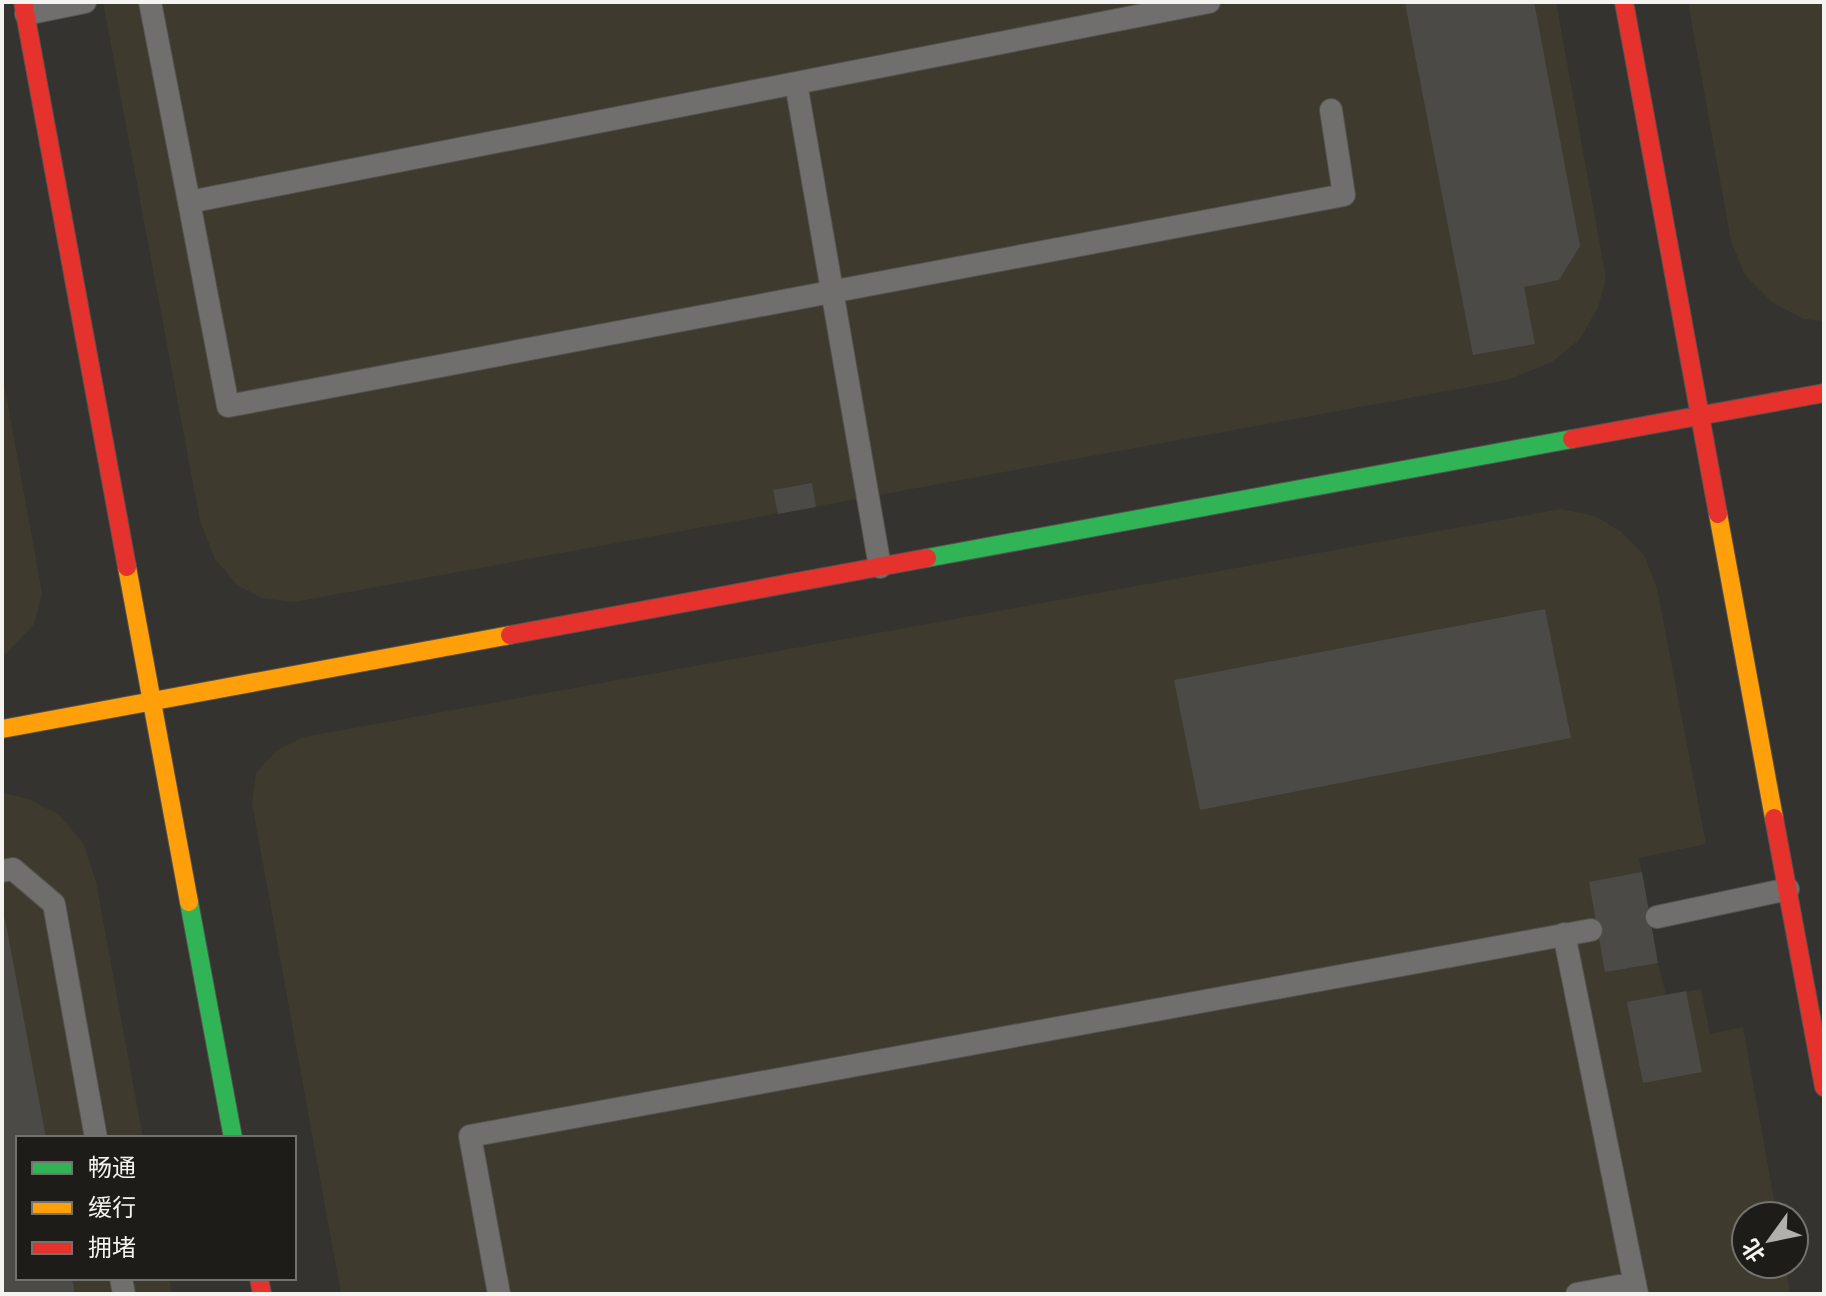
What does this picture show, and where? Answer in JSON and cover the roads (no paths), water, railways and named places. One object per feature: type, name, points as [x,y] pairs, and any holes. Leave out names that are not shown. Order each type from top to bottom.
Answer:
[{"type":"street","points":[[1624,2],[1824,1087]]},
{"type":"street","points":[[24,8],[233,1136]]},
{"type":"street","points":[[2,729],[1824,393]]},
{"type":"lane","points":[[24,8],[85,2]]},
{"type":"lane","points":[[150,2],[228,406],[1344,195],[1331,110]]},
{"type":"lane","points":[[189,202],[796,83],[1157,7],[1209,2]]},
{"type":"lane","points":[[796,83],[880,567]]},
{"type":"lane","points":[[2,871],[13,869],[54,904],[96,1136]]},
{"type":"lane","points":[[1657,917],[1788,889]]},
{"type":"lane","points":[[499,1294],[470,1136],[1591,930]]},
{"type":"lane","points":[[1564,934],[1636,1288],[1577,1294]]}]
